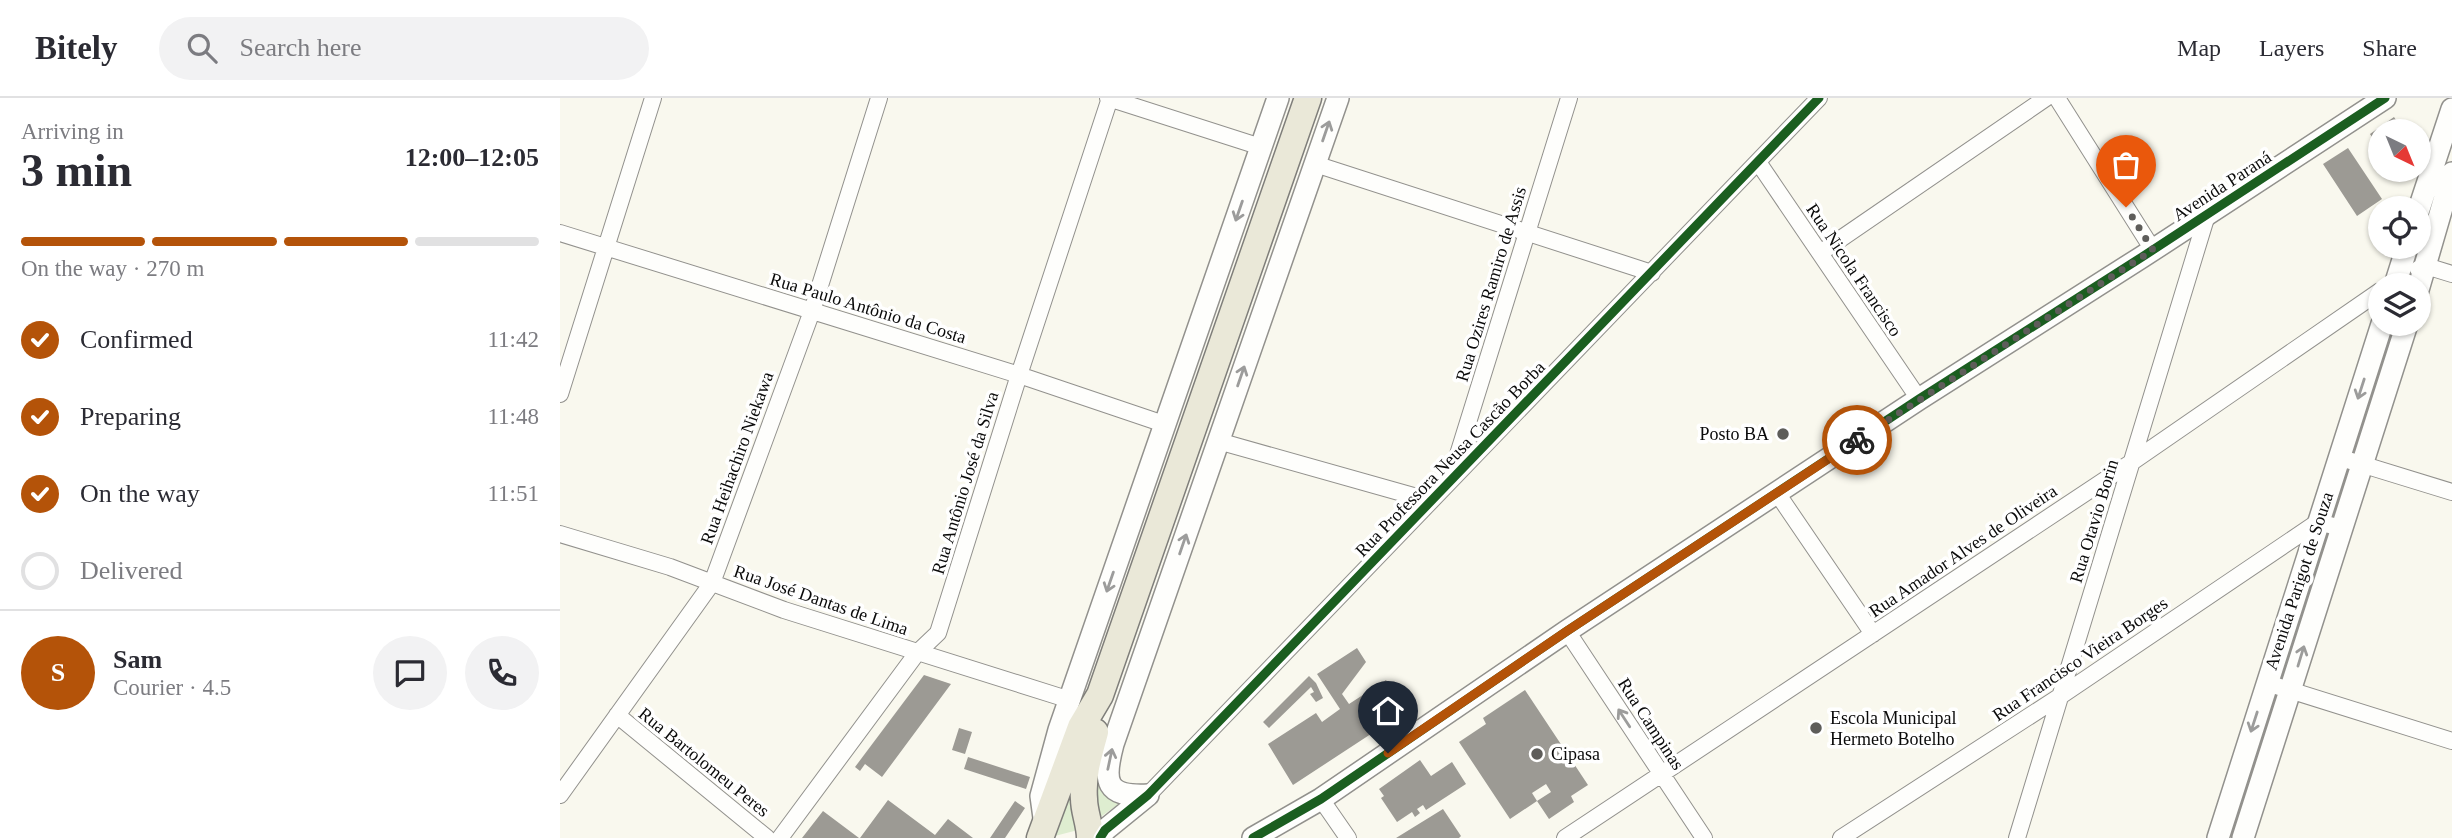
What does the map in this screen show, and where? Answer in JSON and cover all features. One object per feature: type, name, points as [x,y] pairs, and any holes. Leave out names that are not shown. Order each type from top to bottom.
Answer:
[{"type":"main road","points":[[1090,838],[1084,786],[1100,695],[1308,98]]},
{"type":"main road","points":[[1043,831],[1081,727],[1100,695]]},
{"type":"street","points":[[560,394],[653,98]]},
{"type":"street","name":"Rua Heihachiro Niekawa","points":[[560,795],[712,583],[812,311],[879,98]]},
{"type":"street","points":[[1109,98],[1261,147]]},
{"type":"street","name":"Rua Antônio José da Silva","points":[[780,838],[917,653],[938,634],[1109,98]]},
{"type":"street","points":[[1043,831],[1041,796],[1070,699],[1278,98]]},
{"type":"street","points":[[1148,795],[1125,795],[1112,788],[1107,775],[1108,763],[1338,98]]},
{"type":"street","name":"Rua Ozires Ramiro de Assis","points":[[1450,481],[1569,98]]},
{"type":"street","name":"Rua Professora Neusa Cascão Borba","points":[[1100,838],[1105,830],[1148,795],[1819,98]]},
{"type":"street","points":[[1820,253],[2046,98]]},
{"type":"street","points":[[2057,98],[2153,250]]},
{"type":"street","name":"Avenida Paraná","points":[[1268,838],[1313,804],[1567,631],[1919,399],[2385,98]]},
{"type":"street","points":[[2423,196],[2452,109]]},
{"type":"street","name":"Rua Nicola Francisco","points":[[1758,162],[1919,399]]},
{"type":"street","points":[[1315,164],[1652,273]]},
{"type":"street","points":[[2423,273],[2452,173]]},
{"type":"street","name":"Rua Otavio Borin","points":[[2017,838],[2207,215]]},
{"type":"street","name":"Rua Paulo Antônio da Costa","points":[[560,233],[1019,375],[1164,424]]},
{"type":"street","points":[[2426,265],[2452,274]]},
{"type":"street","name":"Rua Amador Alves de Oliveira","points":[[2412,273],[2426,265]]},
{"type":"street","name":"Rua Amador Alves de Oliveira","points":[[1565,838],[2132,462],[2368,300]]},
{"type":"street","name":"Avenida Parigot de Souza","points":[[2218,838],[2378,336]]},
{"type":"street","name":"Avenida Parigot de Souza","points":[[2244,838],[2403,336]]},
{"type":"street","points":[[1218,441],[1431,501]]},
{"type":"street","points":[[2338,457],[2452,492]]},
{"type":"street","points":[[1777,493],[1873,634]]},
{"type":"street","points":[[2318,522],[2341,528]]},
{"type":"street","name":"Rua Francisco Vieira Borges","points":[[1841,838],[2062,695],[2318,522]]},
{"type":"street","name":"Rua José Dantas de Lima","points":[[560,534],[670,567],[784,610],[1070,699]]},
{"type":"street","name":"Rua Campinas","points":[[1567,631],[1704,838]]},
{"type":"street","points":[[2267,683],[2452,741]]},
{"type":"street","name":"Rua Bartolomeu Peres","points":[[617,715],[767,838]]},
{"type":"street","points":[[1313,804],[1348,838]]},
{"type":"street","name":"Avenida Paraná","points":[[1253,838],[1313,804]]},
{"type":"green space","points":[[1120,689],[1125,691],[1101,759],[1120,803],[1099,818],[1091,809],[1099,750]]},
{"type":"green space","points":[[1086,731],[1078,830],[1051,837]]},
{"type":"building","points":[[2348,148],[2368,182],[2380,196],[2368,196],[2368,209],[2357,216],[2323,164]]},
{"type":"building","points":[[1357,648],[1366,662],[1342,694],[1349,704],[1386,680],[1406,711],[1293,785],[1268,744],[1316,713],[1322,722],[1340,709],[1317,674]]},
{"type":"building","points":[[924,675],[951,684],[882,777],[865,764],[860,771],[855,767]]},
{"type":"building","points":[[1309,676],[1316,683],[1323,698],[1316,702],[1310,694],[1314,692],[1311,687],[1269,728],[1263,722]]},
{"type":"building","name":"Cipasa","points":[[1525,690],[1588,785],[1571,796],[1574,802],[1549,819],[1537,801],[1510,819],[1459,742],[1486,724],[1483,718]],"holes":[[[1546,784],[1551,792],[1537,801],[1532,793]]]},
{"type":"building","points":[[959,728],[972,732],[965,754],[952,750]]},
{"type":"building","points":[[968,757],[1030,777],[1026,789],[964,769]]},
{"type":"building","points":[[1420,760],[1431,776],[1452,762],[1466,784],[1426,810],[1423,805],[1417,809],[1420,813],[1415,817],[1412,812],[1397,822],[1381,798],[1384,796],[1379,789]]},
{"type":"building","points":[[888,800],[935,835],[948,819],[973,838],[860,838]]},
{"type":"building","points":[[1015,801],[1025,808],[1005,838],[990,838]]},
{"type":"building","points":[[1443,809],[1461,836],[1459,838],[1396,838]]},
{"type":"building","points":[[823,811],[859,838],[802,838]]},
{"type":"cycle path","points":[[1100,838],[1105,830],[1148,795],[1819,98]]},
{"type":"cycle path","points":[[1253,838],[1321,799],[1567,631],[1919,399],[2385,98]]},
{"type":"way so far","points":[[1857,440],[2153,250],[2126,207]]},
{"type":"place","name":"Posto BA","points":[[1783,434]]},
{"type":"place","name":"Escola Municipal Hermeto Botelho","points":[[1816,728]]},
{"type":"place","name":"Cipasa","points":[[1537,754]]},
{"type":"route","points":[[1388,753],[1567,631],[1857,440]]}]
